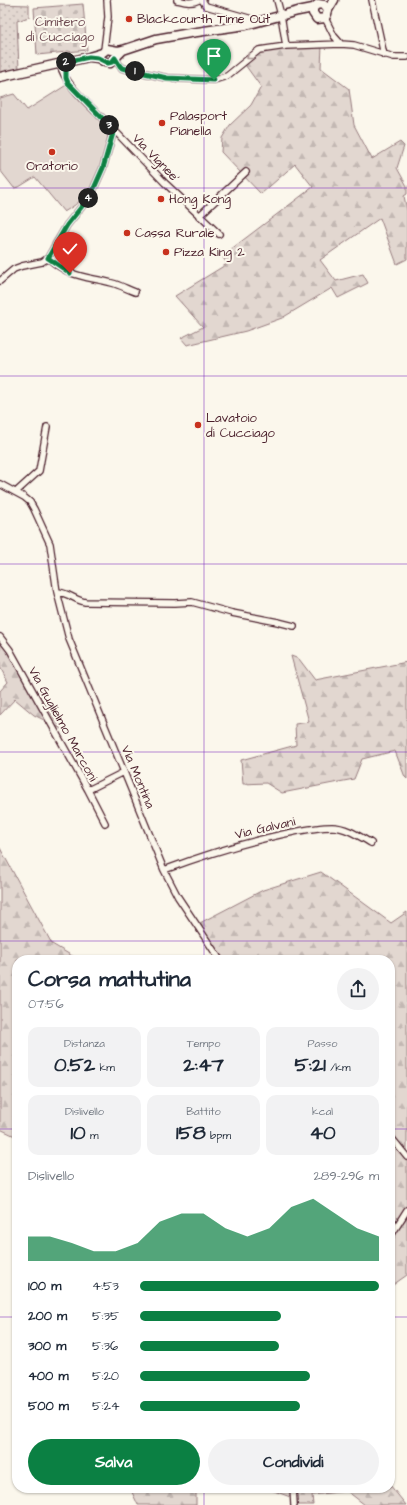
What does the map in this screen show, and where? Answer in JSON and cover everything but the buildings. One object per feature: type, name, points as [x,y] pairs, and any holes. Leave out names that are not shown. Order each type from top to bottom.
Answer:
[{"type":"main road","points":[[0,78],[108,52],[123,50],[168,37],[254,23],[298,10],[320,8],[333,0]]},
{"type":"street","points":[[107,0],[108,52],[122,68],[167,78],[214,80],[227,76],[259,50],[286,46],[340,44],[354,45],[384,55],[407,57]]},
{"type":"street","points":[[177,0],[189,3],[200,0],[206,6],[252,19],[254,23]]},
{"type":"street","points":[[276,0],[281,15],[286,46]]},
{"type":"street","points":[[372,0],[384,55]]},
{"type":"street","points":[[320,8],[334,36],[340,44]]},
{"type":"street","name":"Via Vignee'","points":[[63,63],[66,78],[109,125],[113,133],[117,134],[218,234]]},
{"type":"street","points":[[0,281],[14,269],[42,262],[48,258],[67,225],[91,195],[103,168],[113,133]]},
{"type":"street","points":[[200,216],[246,172]]},
{"type":"street","points":[[48,258],[59,267],[79,276],[114,284],[135,292]]},
{"type":"street","points":[[16,492],[39,471],[47,427]]},
{"type":"street","name":"Via Montina","points":[[0,484],[16,492],[30,502],[50,544],[57,592],[69,639],[164,870],[178,897],[217,955]]},
{"type":"street","points":[[57,592],[64,593],[78,601],[85,602],[192,602],[232,613],[294,626]]},
{"type":"street","name":"Via Guglielmo Marconi","points":[[0,637],[10,650],[105,823]]},
{"type":"street","points":[[88,790],[124,772]]},
{"type":"street","name":"Via Galvani","points":[[164,870],[208,853],[300,831],[333,827],[352,832],[371,843]]},
{"type":"street","points":[[395,1142],[407,1157]]},
{"type":"street","points":[[395,1229],[407,1210]]},
{"type":"street","points":[[293,1493],[294,1505]]},
{"type":"green space","points":[[0,4],[29,5],[29,17],[17,21],[19,69],[0,74]]},
{"type":"green space","name":"Cimitero di Cucciago","points":[[83,4],[87,50],[37,55],[34,8]]},
{"type":"green space","points":[[322,45],[321,68],[349,89],[354,125],[372,159],[400,142],[404,146],[397,168],[407,186],[407,194],[404,196],[407,211],[407,259],[397,264],[380,218],[320,260],[336,281],[363,274],[368,283],[338,298],[332,288],[282,318],[246,331],[187,345],[181,338],[203,327],[175,296],[227,264],[222,256],[313,187],[295,164],[261,194],[221,152],[222,138],[230,125],[251,105],[261,87],[243,62],[259,50]]},
{"type":"green space","name":"Oratorio","points":[[68,84],[106,126],[108,132],[105,151],[94,182],[83,198],[64,212],[35,177],[19,187],[14,188],[0,170],[0,98],[14,94],[27,110]]},
{"type":"green space","points":[[0,637],[62,729],[34,715],[15,699],[0,715],[0,691],[8,682],[0,667]]},
{"type":"green space","points":[[291,656],[299,659],[315,680],[407,662],[407,779],[395,751],[362,759],[354,779],[282,793],[266,783],[243,784],[241,760],[296,745],[295,724],[309,722]]},
{"type":"green space","points":[[0,848],[52,944],[71,955],[12,955],[12,1135],[0,1129]]},
{"type":"green space","points":[[321,872],[391,923],[407,912],[407,1275],[395,1283],[395,955],[217,955],[196,925],[263,890]]},
{"type":"green space","points":[[395,1491],[406,1505],[365,1505],[350,1493],[395,1493]]},
{"type":"green space","points":[[132,1493],[196,1493],[196,1505],[138,1505]]},
{"type":"green space","points":[[280,1493],[330,1493],[312,1495],[313,1505],[294,1505],[293,1498]]},
{"type":"place","name":"Blackcourth Time Out","points":[[129,19]]},
{"type":"place","name":"Palasport Pianella","points":[[162,123]]},
{"type":"place","name":"Oratorio","points":[[52,152]]},
{"type":"place","name":"Hong Kong","points":[[161,199]]},
{"type":"place","name":"Cassa Rurale","points":[[127,233]]},
{"type":"place","name":"Pizza King 2","points":[[166,252]]},
{"type":"place","name":"Lavatoio di Cucciago","points":[[198,425]]},
{"type":"route","points":[[70,273],[59,267],[48,258],[57,245],[67,225],[91,195],[103,168],[113,133],[109,125],[68,83],[66,78],[66,62],[89,57],[98,58],[108,63],[112,62],[115,58],[122,68],[167,78],[214,80]]}]
